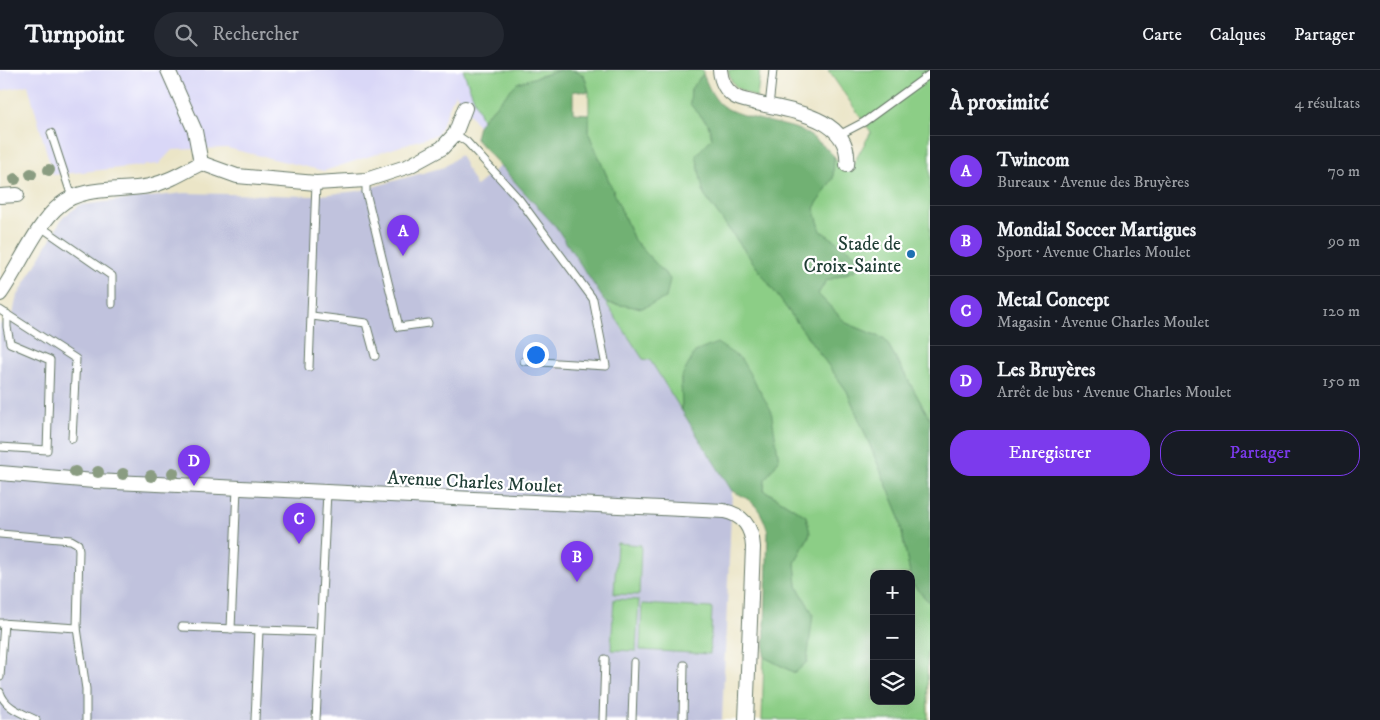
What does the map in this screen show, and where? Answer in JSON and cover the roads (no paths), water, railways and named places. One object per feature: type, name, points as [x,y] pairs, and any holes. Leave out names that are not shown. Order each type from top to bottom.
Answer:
[{"type":"street","points":[[168,70],[195,131],[202,163]]},
{"type":"street","points":[[720,70],[724,84],[735,97],[821,121],[839,135],[847,147],[847,165]]},
{"type":"street","points":[[0,294],[41,227],[59,205],[76,195],[147,186],[169,180],[202,163],[237,176],[316,183],[366,180],[409,166],[442,148],[455,134],[465,108]]},
{"type":"street","points":[[0,196],[17,195]]},
{"type":"street","name":"Avenue Charles Moulet","points":[[0,473],[94,481],[724,511],[732,513],[740,517],[751,530],[754,547],[746,720]]},
{"type":"lane","points":[[769,106],[773,70]]},
{"type":"lane","points":[[839,135],[864,122],[930,74]]},
{"type":"lane","points":[[51,133],[72,197]]},
{"type":"lane","points":[[455,134],[468,142],[519,199],[593,299],[606,366],[524,360]]},
{"type":"lane","points":[[366,180],[366,192],[399,327],[428,323]]},
{"type":"lane","points":[[309,367],[316,183]]},
{"type":"lane","points":[[41,227],[112,276],[112,304]]},
{"type":"lane","points":[[4,312],[76,359],[72,439]]},
{"type":"lane","points":[[0,447],[47,450],[50,360],[10,343],[4,312]]},
{"type":"lane","points":[[312,316],[366,324],[375,356]]},
{"type":"lane","points":[[231,629],[237,488]]},
{"type":"lane","points":[[316,720],[326,492]]},
{"type":"lane","points":[[0,534],[71,540],[78,544],[80,550],[77,628],[86,689],[86,720]]},
{"type":"lane","points":[[0,677],[2,623],[77,628]]},
{"type":"lane","points":[[182,627],[320,632]]},
{"type":"lane","points":[[255,720],[259,630]]},
{"type":"lane","points":[[603,720],[605,659]]},
{"type":"lane","points":[[632,720],[634,662]]},
{"type":"lane","points":[[683,720],[684,665]]},
{"type":"lane","points":[[0,692],[2,700],[10,707],[36,720]]},
{"type":"place","name":"Stade de Croix-Sainte","points":[[911,254]]},
{"type":"place","name":"Twincom","points":[[403,256]]},
{"type":"place","name":"Les Bruyères","points":[[194,486]]},
{"type":"place","name":"Metal Concept","points":[[299,544]]},
{"type":"place","name":"Mondial Soccer Martigues","points":[[577,582]]}]
